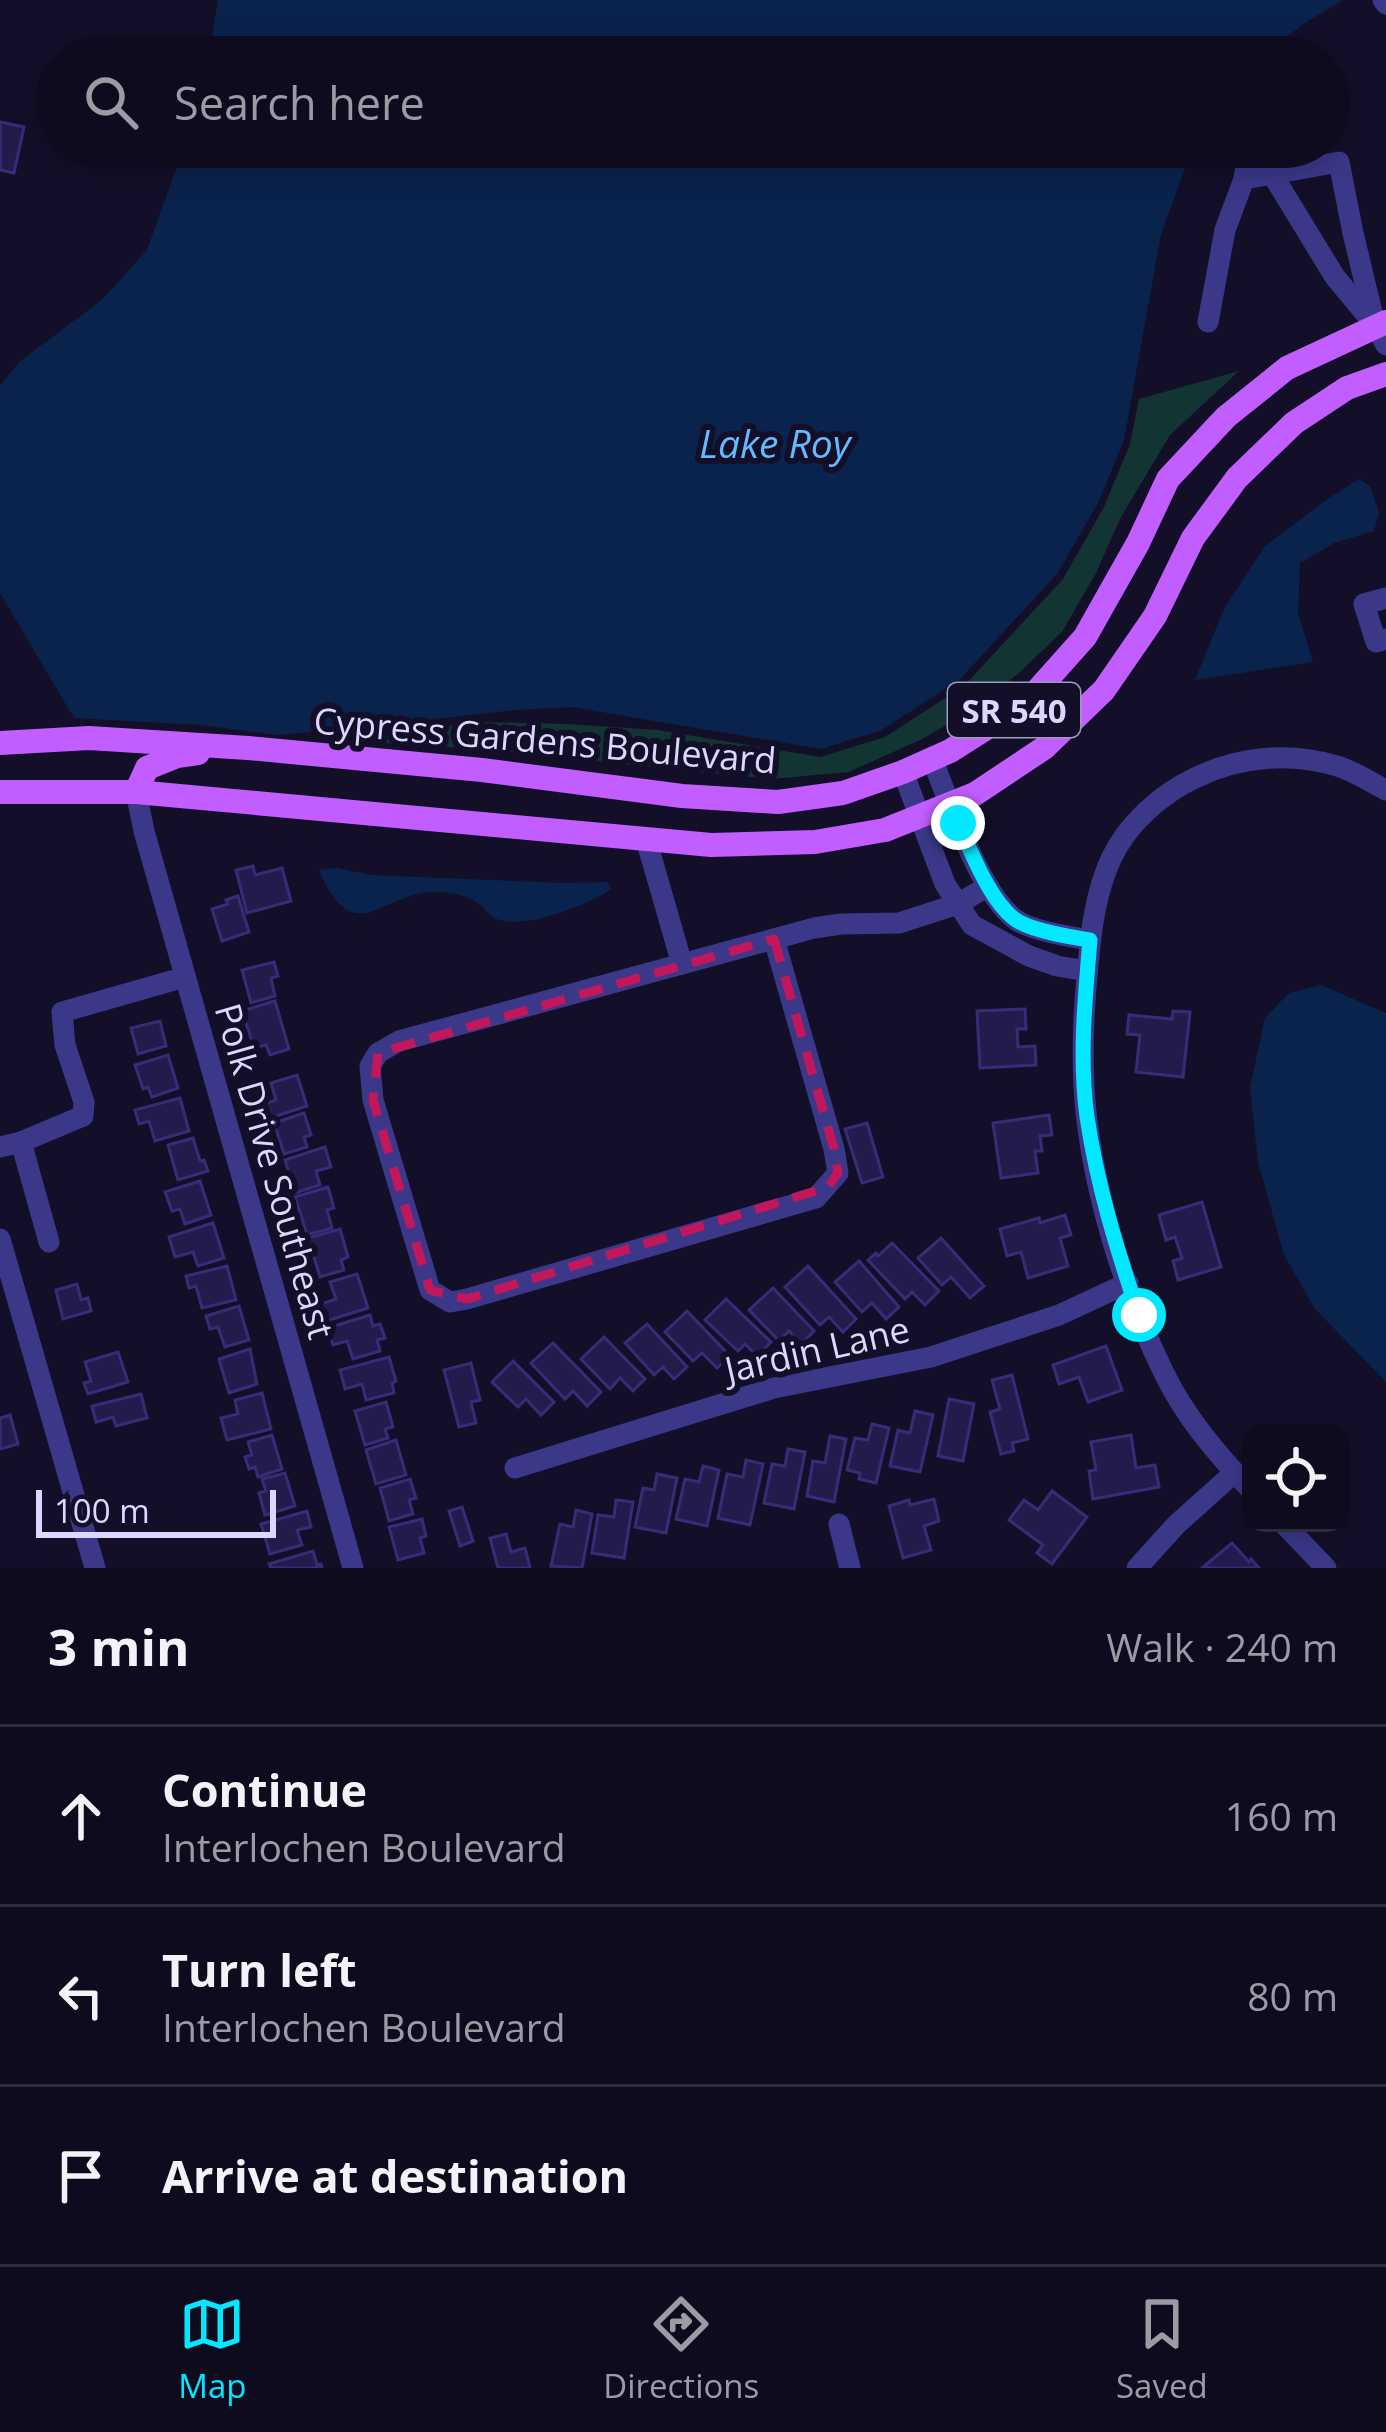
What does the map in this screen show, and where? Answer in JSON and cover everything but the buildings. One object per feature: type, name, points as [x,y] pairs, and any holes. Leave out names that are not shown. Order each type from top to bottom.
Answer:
[{"type":"main road","name":"Cypress Gardens Boulevard","points":[[0,742],[89,738],[248,748],[482,770],[682,796],[778,802],[843,793],[932,759],[1026,703],[1085,637],[1168,479],[1226,417],[1287,368],[1382,331]]},
{"type":"main road","name":"SR 540","points":[[0,792],[136,792],[711,844],[815,842],[885,830],[975,794],[1044,748],[1104,690],[1154,616],[1193,538],[1237,478],[1294,423],[1347,388],[1386,374]]},
{"type":"main road","points":[[136,792],[147,768],[177,755],[248,748]]},
{"type":"street","points":[[1208,322],[1226,230],[1246,168]]},
{"type":"street","points":[[1244,179],[1306,168]]},
{"type":"street","points":[[1340,168],[1353,233],[1382,331]]},
{"type":"street","points":[[1272,174],[1335,277],[1382,331]]},
{"type":"street","points":[[1386,598],[1364,604],[1376,642],[1386,639]]},
{"type":"street","points":[[1242,1481],[1197,1428],[1153,1350],[1099,1183],[1086,1112],[1083,1019],[1097,901],[1123,840],[1152,806],[1187,781],[1234,763],[1284,758],[1340,766],[1386,790]]},
{"type":"street","points":[[932,759],[988,886],[1016,920],[1090,940]]},
{"type":"street","points":[[903,772],[945,884],[972,925],[1029,956],[1087,971]]},
{"type":"street","name":"Polk Drive Southeast","points":[[136,792],[353,1568]]},
{"type":"street","points":[[646,838],[682,964]]},
{"type":"street","points":[[774,939],[834,1149],[838,1173],[828,1187],[816,1198],[467,1299],[450,1301],[430,1291],[373,1100],[370,1066],[378,1053],[399,1041],[774,939],[841,924],[899,923],[958,904],[988,886]]},
{"type":"street","points":[[50,1242],[10,1145],[83,1116],[84,1102],[65,1046],[62,1012],[185,977]]},
{"type":"street","points":[[0,1239],[8,1296],[95,1568]]},
{"type":"street","name":"Jardin Lane","points":[[515,1468],[774,1388],[932,1357],[1059,1316],[1128,1283]]},
{"type":"street","points":[[1143,1566],[1178,1524],[1234,1473]]},
{"type":"street","points":[[839,1523],[850,1568]]},
{"type":"street","points":[[1292,1532],[1326,1568]]},
{"type":"highlighted area","points":[[774,939],[834,1149],[838,1173],[828,1187],[467,1299],[430,1290],[373,1100],[378,1053]]},
{"type":"green space","points":[[1239,371],[1170,435],[1062,632],[971,711],[849,772],[771,779],[478,749],[320,739],[484,722],[567,724],[658,730],[820,757],[885,737],[964,686],[1063,579],[1104,507],[1130,444],[1139,399]]},
{"type":"water","points":[[218,0],[1343,0],[1288,36],[212,36]]},
{"type":"water","name":"Lake Roy","points":[[176,168],[1185,168],[1161,234],[1124,440],[1098,503],[1057,574],[960,679],[882,730],[821,749],[572,707],[276,735],[201,725],[74,718],[0,593],[0,386],[19,362],[103,299],[147,250]]},
{"type":"water","points":[[1359,479],[1370,486],[1379,513],[1374,531],[1334,543],[1300,563],[1298,613],[1313,662],[1195,680],[1224,609],[1265,546]]},
{"type":"water","points":[[337,868],[371,875],[607,882],[612,889],[572,908],[523,921],[497,919],[472,900],[441,892],[421,893],[359,913],[346,909],[319,870]]},
{"type":"water","points":[[1321,985],[1386,1013],[1386,1382],[1315,1309],[1284,1255],[1258,1162],[1250,1088],[1265,1018],[1289,993]]},
{"type":"route","points":[[958,823],[988,886],[1016,920],[1090,940],[1083,1019],[1086,1112],[1099,1183],[1139,1315]]}]
